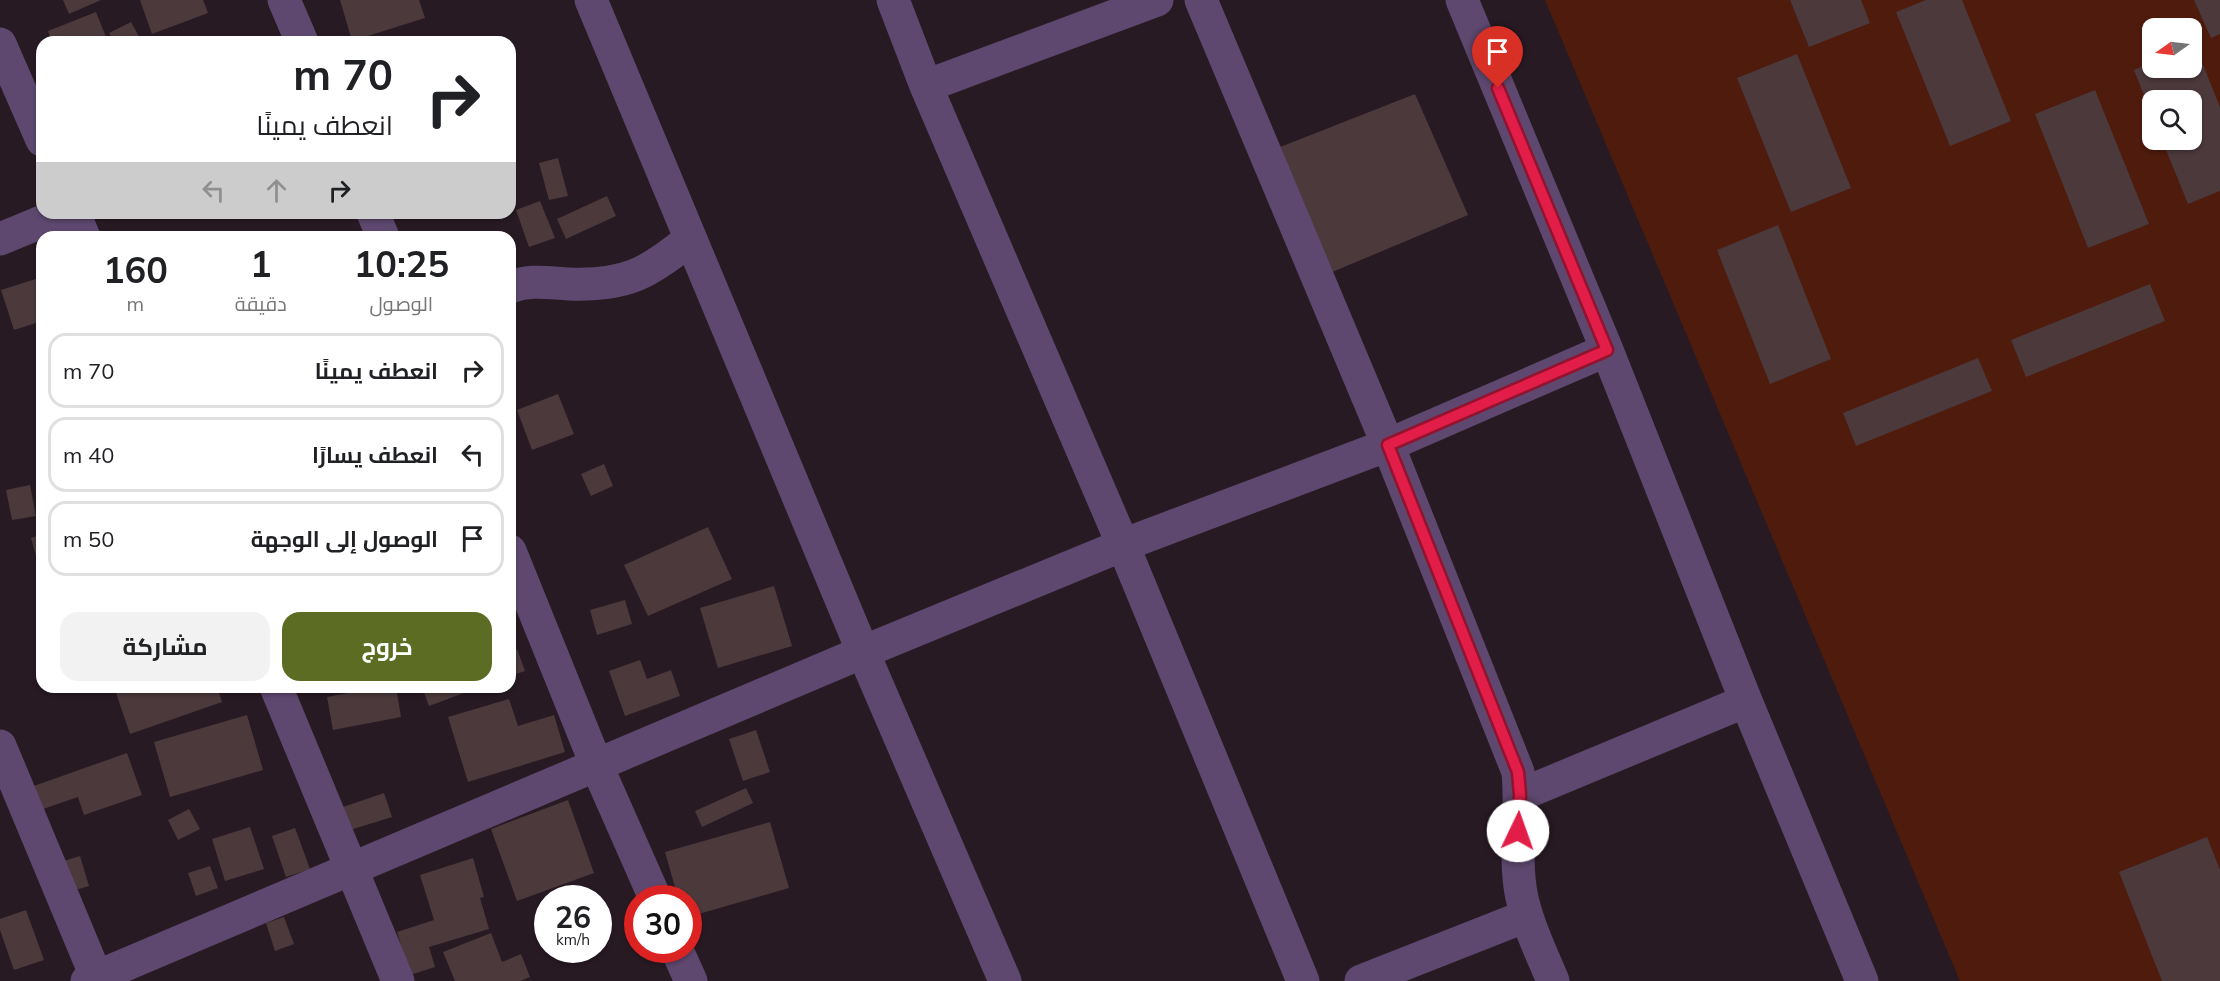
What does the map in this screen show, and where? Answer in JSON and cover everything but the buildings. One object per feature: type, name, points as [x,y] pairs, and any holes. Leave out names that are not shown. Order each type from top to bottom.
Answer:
[{"type":"street","points":[[284,0],[299,36]]},
{"type":"street","points":[[591,0],[863,652],[1005,981]]},
{"type":"street","points":[[892,0],[926,86],[1123,545],[1303,981]]},
{"type":"street","points":[[926,86],[1157,0]]},
{"type":"street","points":[[1201,0],[1388,445],[1518,772],[1520,795],[1517,844],[1521,891],[1526,916],[1553,981]]},
{"type":"street","points":[[1462,0],[1607,350],[1746,701],[1862,981]]},
{"type":"street","points":[[0,44],[36,126]]},
{"type":"street","points":[[0,239],[48,219]]},
{"type":"street","points":[[516,286],[537,281],[589,284],[623,279],[647,271],[690,239]]},
{"type":"street","points":[[0,746],[94,980],[863,652],[1123,545],[1388,445],[1607,350]]},
{"type":"street","points":[[516,566],[596,764],[649,885]]},
{"type":"street","points":[[279,693],[398,981]]},
{"type":"street","points":[[1520,795],[1746,701]]},
{"type":"street","points":[[1361,981],[1526,916]]},
{"type":"street","points":[[683,963],[691,981]]},
{"type":"shaded area","points":[[1545,0],[2220,0],[2220,981],[1960,981]]},
{"type":"route","points":[[1498,88],[1607,350],[1388,445],[1518,772],[1520,795],[1518,831]]}]
